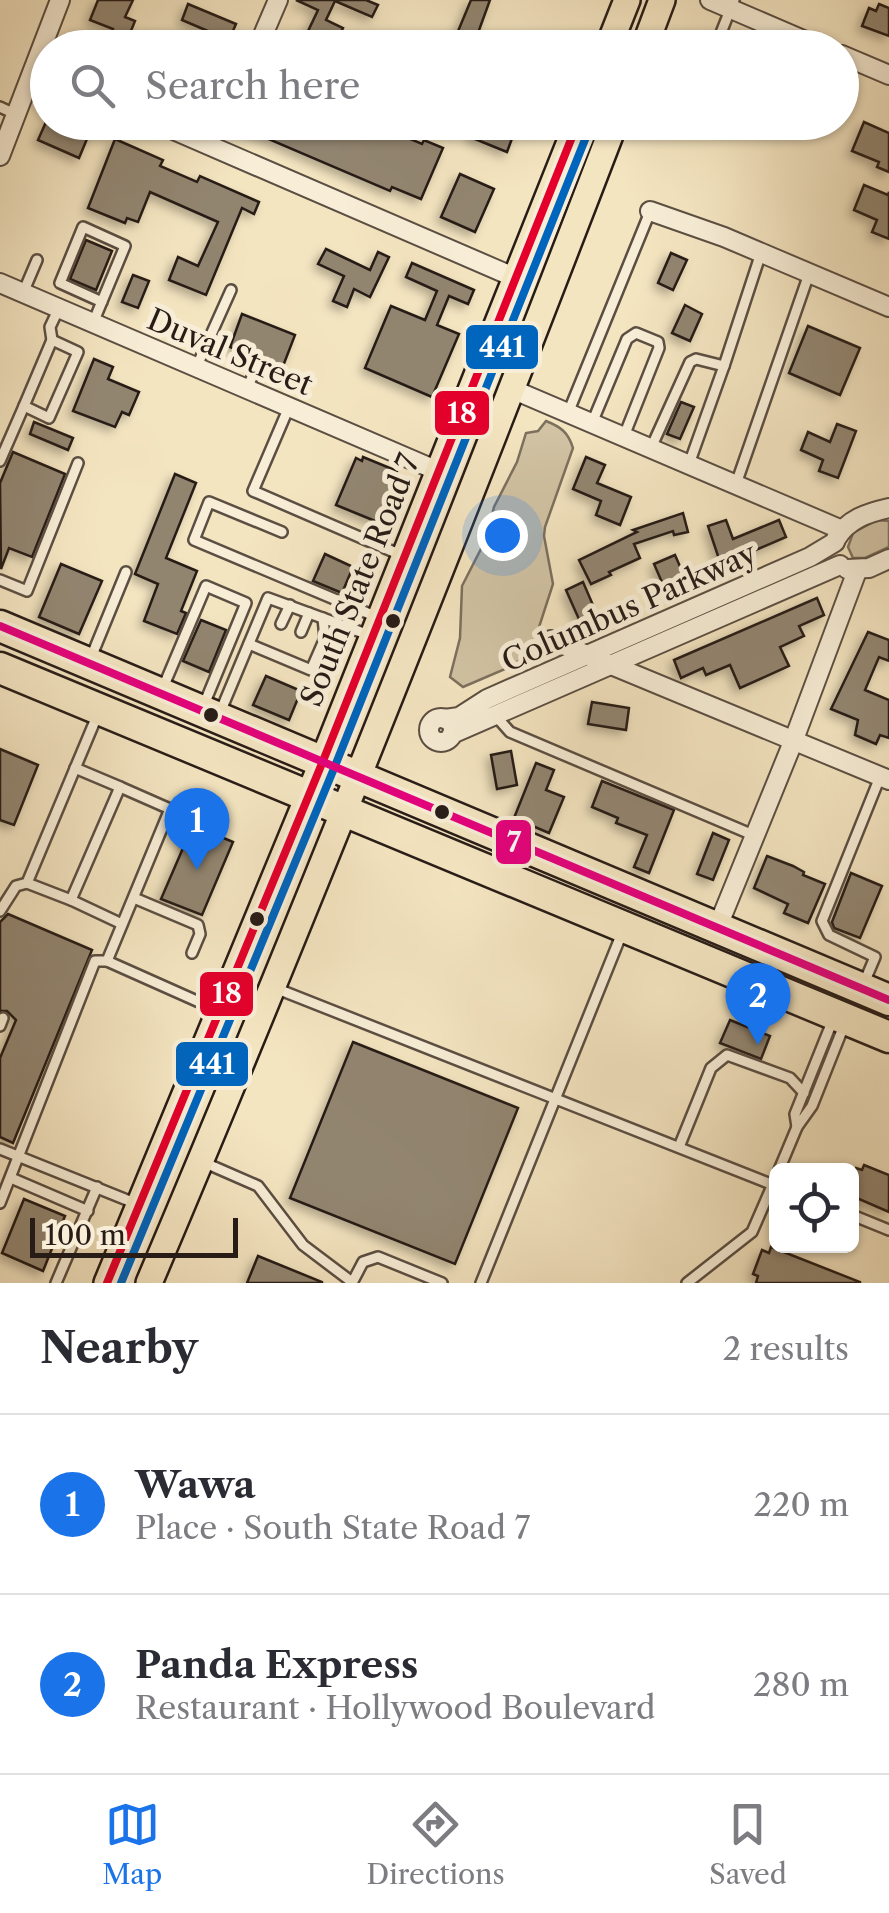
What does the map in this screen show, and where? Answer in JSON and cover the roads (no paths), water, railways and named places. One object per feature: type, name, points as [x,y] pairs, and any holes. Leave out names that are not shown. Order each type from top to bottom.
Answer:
[{"type":"highway","points":[[0,626],[869,991]]},
{"type":"highway","points":[[0,668],[889,1036]]},
{"type":"highway","points":[[674,946],[700,941],[718,926]]},
{"type":"highway","points":[[732,970],[756,966],[840,996],[869,991]]},
{"type":"main road","points":[[615,30],[626,0]]},
{"type":"main road","points":[[651,30],[662,0]]},
{"type":"main road","name":"South State Road 7","points":[[108,1283],[571,140]]},
{"type":"main road","points":[[149,1283],[360,776],[514,390],[608,140]]},
{"type":"street","points":[[46,30],[60,0]]},
{"type":"street","points":[[265,30],[278,0]]},
{"type":"street","points":[[710,0],[732,5],[784,30]]},
{"type":"street","points":[[0,156],[8,110],[30,63]]},
{"type":"street","points":[[859,63],[889,75]]},
{"type":"street","points":[[197,140],[516,278]]},
{"type":"street","points":[[650,211],[889,307]]},
{"type":"street","name":"Duval Street","points":[[0,283],[438,471]]},
{"type":"street","points":[[514,390],[736,484],[838,536],[835,558],[848,568],[793,742],[718,926]]},
{"type":"street","name":"Columbus Parkway","points":[[889,508],[856,518],[825,550],[487,699],[448,727],[494,714],[848,568],[889,560]]},
{"type":"street","points":[[550,640],[885,779]]},
{"type":"lane","points":[[722,30],[732,5]]},
{"type":"lane","points":[[568,413],[650,211]]},
{"type":"lane","points":[[94,323],[125,246],[82,227],[60,283],[102,302]]},
{"type":"lane","points":[[689,464],[761,253]]},
{"type":"lane","points":[[24,293],[38,260]]},
{"type":"lane","points":[[736,484],[810,274]]},
{"type":"lane","points":[[196,368],[212,347],[231,290]]},
{"type":"lane","points":[[0,461],[52,340],[50,326],[59,308]]},
{"type":"lane","points":[[592,423],[628,339],[636,333],[650,337],[658,342],[658,348],[624,436]]},
{"type":"lane","points":[[24,406],[49,418],[78,352],[52,340]]},
{"type":"lane","points":[[238,358],[255,370],[247,390]]},
{"type":"lane","points":[[652,448],[690,362],[724,366]]},
{"type":"lane","points":[[289,408],[253,490],[404,556]]},
{"type":"lane","points":[[0,580],[26,591],[78,463]]},
{"type":"lane","points":[[282,532],[210,502],[194,540],[375,627]]},
{"type":"lane","points":[[89,662],[126,572]]},
{"type":"lane","points":[[161,693],[206,586],[246,603],[210,714]]},
{"type":"lane","points":[[210,714],[249,644],[268,598],[323,618],[375,627]]},
{"type":"lane","points":[[282,624],[290,606]]},
{"type":"lane","points":[[302,632],[309,613]]},
{"type":"lane","points":[[249,644],[292,656],[311,670],[326,638],[323,618]]},
{"type":"lane","points":[[27,882],[100,709]]},
{"type":"lane","points":[[494,714],[510,732],[754,835]]},
{"type":"lane","points":[[75,768],[170,809],[107,961]]},
{"type":"lane","points":[[869,991],[875,956],[829,935],[822,921],[864,816],[885,779]]},
{"type":"lane","points":[[71,900],[120,787]]},
{"type":"lane","points":[[0,911],[16,886],[27,882],[122,924]]},
{"type":"lane","points":[[134,898],[198,925],[200,934],[192,952]]},
{"type":"lane","points":[[481,1283],[624,926]]},
{"type":"lane","points":[[0,1203],[95,961],[107,961],[220,1011]]},
{"type":"lane","points":[[272,987],[679,1147],[769,1178]]},
{"type":"lane","points":[[797,1127],[796,1114],[804,1093],[841,1016]]},
{"type":"lane","points":[[783,1163],[797,1127],[807,1117],[841,1016]]},
{"type":"lane","points":[[679,1147],[712,1068],[727,1055],[790,1078],[804,1093]]},
{"type":"lane","points":[[0,1149],[140,1205]]},
{"type":"lane","points":[[200,1161],[258,1186],[303,1245],[352,1282],[363,1262],[378,1258],[442,1283]]},
{"type":"lane","points":[[10,1178],[88,1212]]},
{"type":"lane","points":[[56,1283],[97,1188]]},
{"type":"lane","points":[[687,1283],[752,1232],[769,1195]]},
{"type":"lane","points":[[859,1219],[889,1230]]},
{"type":"place","name":"Wawa","points":[[197,870]]},
{"type":"place","name":"Panda Express","points":[[758,1045]]}]
